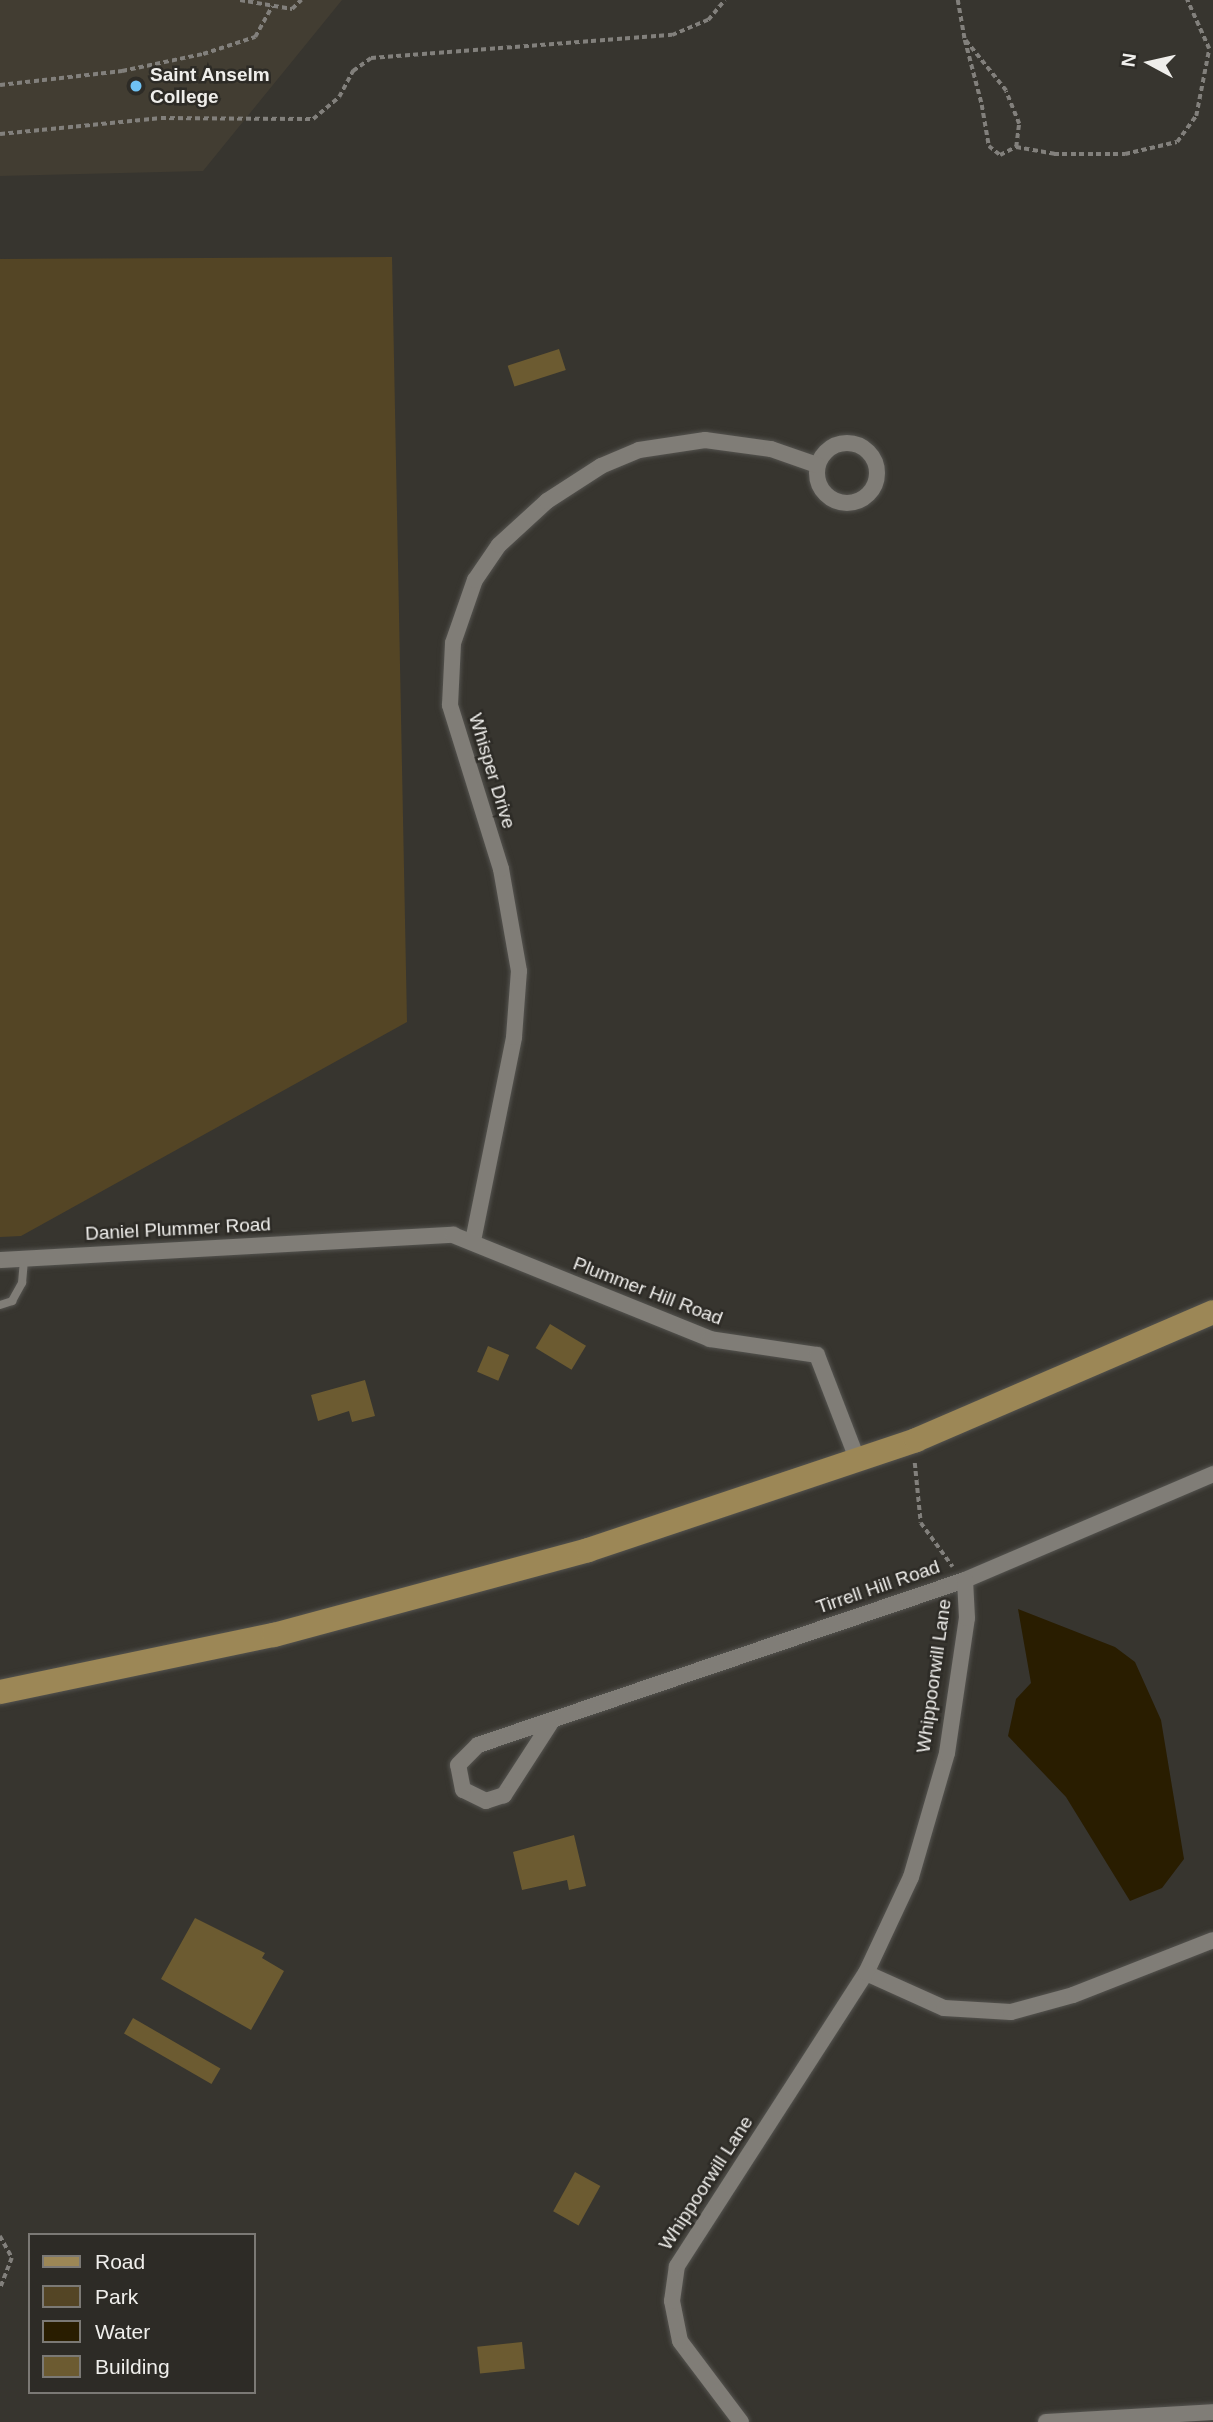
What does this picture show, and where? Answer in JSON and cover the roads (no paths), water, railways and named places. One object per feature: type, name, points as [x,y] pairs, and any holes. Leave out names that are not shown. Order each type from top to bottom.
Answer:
[{"type":"main road","points":[[0,1692],[166,1661],[374,1611],[588,1550],[916,1440],[1213,1312]]},
{"type":"street","name":"Whisper Drive","points":[[473,1241],[514,1037],[519,971],[502,869],[450,705],[453,643],[475,580],[499,545],[547,501],[601,466],[639,450],[705,440],[771,449],[817,465]]},
{"type":"street","name":"Plummer Hill Road","points":[[359,1240],[435,1234],[473,1241],[710,1339],[817,1354],[858,1461]]},
{"type":"street","name":"Daniel Plummer Road","points":[[0,1260],[359,1240]]},
{"type":"street","name":"Tirrell Hill Road","points":[[550,1724],[504,1795],[478,1800],[463,1790],[458,1765],[469,1749],[550,1724],[962,1581],[1213,1474]]},
{"type":"street","name":"Whippoorwill Lane","points":[[741,2422],[680,2341],[673,2312],[677,2266],[866,1973],[911,1877],[932,1816],[965,1631],[962,1581]]},
{"type":"street","points":[[866,1973],[944,2008],[1011,2011],[1073,1995],[1213,1940]]},
{"type":"street","points":[[1045,2422],[1213,2412]]},
{"type":"lane","points":[[0,1305],[12,1301],[22,1283],[24,1259]]},
{"type":"water","points":[[1018,1609],[1115,1647],[1135,1662],[1161,1720],[1184,1859],[1162,1888],[1130,1901],[1066,1797],[1008,1736],[1016,1699],[1031,1683]]},
{"type":"place","name":"Saint Anselm College","points":[[136,86]]}]
